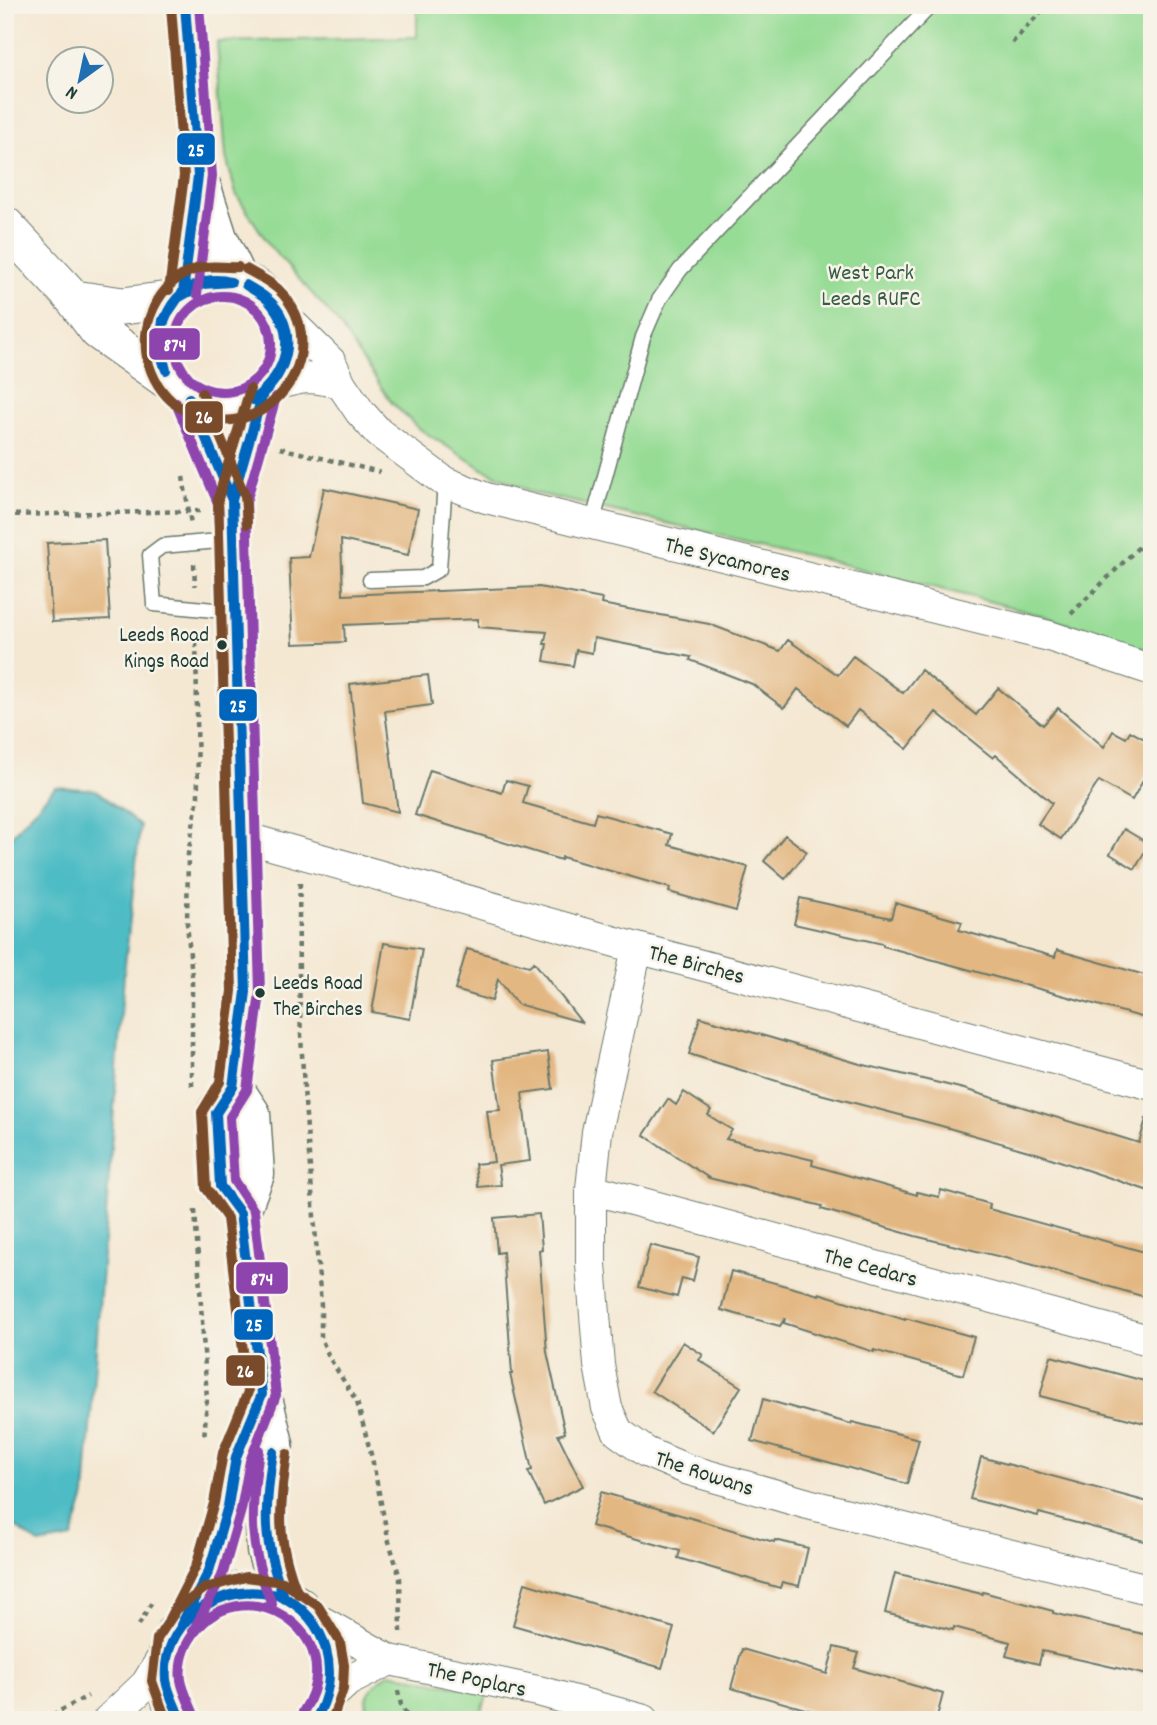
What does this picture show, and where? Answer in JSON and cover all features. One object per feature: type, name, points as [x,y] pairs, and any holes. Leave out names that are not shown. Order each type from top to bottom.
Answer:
[{"type":"highway","points":[[179,296],[198,176],[185,5]]},
{"type":"highway","points":[[198,176],[218,238],[239,281]]},
{"type":"highway","points":[[267,390],[246,403],[227,407],[207,405],[182,391],[164,369],[159,351],[160,332],[165,315],[179,296],[200,283],[219,279],[239,281],[267,296],[277,309],[285,328],[287,349],[282,369],[267,390],[250,441],[233,517],[246,992],[233,1087],[216,1113],[220,1186],[240,1213],[262,1394],[274,1444],[264,1524],[266,1550],[273,1573],[293,1605],[322,1637],[328,1653],[330,1678],[320,1714]]},
{"type":"highway","points":[[182,391],[192,445],[233,517]]},
{"type":"highway","points":[[181,1720],[170,1701],[166,1681],[164,1631],[209,1571],[228,1506],[236,1457],[262,1394]]},
{"type":"highway","points":[[164,1631],[217,1596],[240,1591],[263,1592],[293,1605]]},
{"type":"street","points":[[5,225],[74,299],[97,331],[182,391]]},
{"type":"street","points":[[74,299],[123,306],[179,296]]},
{"type":"street","name":"The Sycamores","points":[[277,309],[331,362],[341,384],[360,412],[379,433],[445,482],[486,498],[1049,636],[1152,670]]},
{"type":"street","points":[[267,390],[299,378],[318,377],[341,384]]},
{"type":"street","name":"The Birches","points":[[243,837],[637,947],[1152,1085]]},
{"type":"street","name":"The Rowans","points":[[637,947],[597,1132],[592,1189],[591,1264],[599,1365],[607,1408],[618,1432],[646,1452],[686,1469],[808,1504],[1152,1590]]},
{"type":"street","name":"The Cedars","points":[[592,1189],[1152,1341]]},
{"type":"street","name":"The Poplars","points":[[293,1605],[396,1662],[542,1692],[644,1720]]},
{"type":"street","points":[[108,1720],[146,1684],[164,1631]]},
{"type":"street","points":[[320,1714],[348,1681],[396,1662]]},
{"type":"lane","points":[[592,524],[643,337],[659,300],[680,270],[931,5]]},
{"type":"lane","points":[[369,580],[422,578],[439,569],[445,482]]},
{"type":"lane","points":[[233,517],[194,543],[162,546],[150,555],[154,604],[236,612]]},
{"type":"path","points":[[1012,43],[1046,5]]},
{"type":"path","points":[[250,441],[384,473],[402,451]]},
{"type":"path","points":[[192,445],[189,511],[194,543],[198,797],[188,854],[187,923],[192,976],[192,1098]]},
{"type":"path","points":[[5,514],[189,511],[233,517]]},
{"type":"path","points":[[1049,636],[1152,534]]},
{"type":"path","points":[[302,854],[298,936],[299,1035],[320,1292],[321,1338],[330,1359],[357,1402],[372,1458],[388,1538],[400,1578],[396,1662],[401,1704],[409,1720]]},
{"type":"path","points":[[195,1207],[207,1399],[204,1448]]},
{"type":"path","points":[[159,1591],[164,1631]]},
{"type":"path","points":[[43,1720],[93,1693]]},
{"type":"green space","name":"West Park Leeds RUFC","points":[[417,5],[1152,5],[1152,652],[1039,614],[806,555],[535,493],[483,469],[418,428],[392,403],[335,319],[271,248],[236,194],[226,157],[217,42],[417,37]]},
{"type":"green space","points":[[390,1673],[488,1693],[479,1720],[366,1720],[369,1692]]},
{"type":"water","points":[[55,787],[96,790],[140,826],[124,974],[85,1496],[72,1538],[39,1544],[9,1522],[5,1507],[5,843]]},
{"type":"building","points":[[324,488],[418,509],[408,555],[341,540],[343,595],[539,587],[602,599],[601,604],[709,624],[780,651],[788,640],[838,675],[853,656],[903,693],[921,670],[976,715],[998,688],[1043,725],[1058,708],[1104,747],[1113,731],[1126,738],[1130,731],[1152,743],[1152,765],[1132,800],[1099,781],[1061,839],[1038,824],[1052,803],[996,755],[993,758],[936,712],[907,749],[858,710],[846,726],[798,689],[784,708],[752,684],[690,660],[691,657],[594,638],[592,653],[576,650],[573,666],[544,661],[547,632],[478,627],[478,619],[344,625],[345,642],[293,644],[289,558],[309,557]]},
{"type":"building","points":[[105,540],[110,619],[52,622],[47,543]]},
{"type":"building","points":[[428,675],[432,705],[385,711],[398,812],[363,803],[350,684]]},
{"type":"building","points":[[430,770],[502,793],[506,780],[528,786],[523,803],[593,823],[596,813],[672,834],[669,845],[748,867],[736,911],[669,892],[670,888],[562,857],[561,860],[415,815]]},
{"type":"building","points":[[1124,829],[1149,844],[1135,869],[1110,854]]},
{"type":"building","points":[[785,835],[807,852],[785,879],[764,861]]},
{"type":"building","points":[[800,898],[891,918],[895,903],[962,922],[959,930],[1055,957],[1057,950],[1152,977],[1152,1020],[883,944],[794,924]]},
{"type":"building","points":[[384,943],[422,949],[410,1019],[372,1012]]},
{"type":"building","points":[[467,949],[529,966],[534,962],[581,1022],[517,1004],[498,979],[492,1001],[455,990]]},
{"type":"building","points":[[700,1017],[860,1064],[964,1089],[1139,1143],[1146,1119],[1152,1120],[1152,1192],[1039,1154],[809,1091],[689,1054]]},
{"type":"building","points":[[548,1052],[553,1089],[522,1093],[530,1161],[498,1165],[501,1185],[478,1187],[475,1164],[494,1162],[487,1111],[500,1110],[493,1060]]},
{"type":"building","points":[[684,1092],[711,1110],[708,1115],[732,1130],[726,1139],[813,1160],[812,1165],[917,1195],[917,1192],[939,1197],[941,1190],[990,1204],[989,1209],[1152,1254],[1152,1299],[1030,1264],[915,1236],[821,1209],[822,1206],[709,1178],[644,1135],[668,1099],[676,1105]]},
{"type":"building","points":[[539,1214],[547,1352],[565,1433],[558,1435],[583,1486],[544,1505],[528,1471],[532,1470],[510,1374],[503,1252],[497,1253],[494,1218]]},
{"type":"building","points":[[650,1245],[699,1257],[693,1281],[682,1278],[677,1297],[639,1287]]},
{"type":"building","points":[[731,1271],[974,1337],[963,1375],[874,1352],[784,1323],[785,1318],[780,1326],[721,1310]]},
{"type":"building","points":[[683,1342],[703,1355],[699,1360],[741,1387],[713,1431],[652,1391]]},
{"type":"building","points":[[1051,1356],[1152,1383],[1152,1425],[1040,1396]]},
{"type":"building","points":[[763,1399],[851,1424],[852,1422],[919,1439],[907,1484],[752,1441]]},
{"type":"building","points":[[981,1457],[1152,1503],[1152,1543],[1039,1513],[1038,1516],[970,1499]]},
{"type":"building","points":[[601,1492],[774,1542],[775,1540],[808,1548],[799,1586],[782,1582],[780,1588],[678,1558],[680,1551],[591,1526]]},
{"type":"building","points":[[895,1573],[982,1594],[983,1592],[1053,1613],[1152,1636],[1152,1676],[1042,1651],[1039,1664],[1006,1656],[1010,1642],[885,1613]]},
{"type":"building","points":[[525,1583],[674,1628],[662,1668],[513,1625]]},
{"type":"building","points":[[834,1647],[859,1653],[854,1668],[943,1694],[936,1720],[844,1720],[731,1688],[742,1649],[827,1674]]},
{"type":"transit line","name":"25","points":[[183,292],[198,176],[185,5]]},
{"type":"transit line","name":"874","points":[[197,294],[212,176],[199,5]]},
{"type":"transit line","name":"26","points":[[169,290],[184,176],[171,6]]},
{"type":"transit line","name":"26","points":[[238,267],[206,267],[183,275],[161,295],[149,321],[146,336],[149,365],[162,391],[184,410],[213,420],[241,419],[265,408],[285,390],[297,367],[301,341],[296,314],[278,289],[246,269]]},
{"type":"transit line","name":"25","points":[[166,370],[161,353],[161,336],[172,305],[183,293],[197,284],[213,280],[231,282]]},
{"type":"transit line","name":"25","points":[[166,370],[160,346],[163,320],[178,298],[203,284],[231,282]]},
{"type":"transit line","name":"25","points":[[246,285],[276,308],[286,329],[287,341],[286,353],[278,375],[271,385],[253,400]]},
{"type":"transit line","name":"25","points":[[246,285],[269,301],[284,327],[286,341],[281,366],[265,389],[253,400]]},
{"type":"transit line","name":"874","points":[[223,296],[242,299],[257,310],[268,325],[271,344],[268,363],[257,378],[242,389],[223,392],[204,389],[189,378],[178,363],[175,344],[178,325],[189,310],[204,299],[223,296]]},
{"type":"transit line","name":"26","points":[[169,1619],[196,1566],[214,1503],[223,1453],[248,1392],[227,1218],[206,1188],[202,1112],[220,1082],[232,991],[218,499],[250,389]]},
{"type":"transit line","name":"26","points":[[202,393],[245,496],[247,524]]},
{"type":"transit line","name":"25","points":[[181,1625],[209,1571],[228,1506],[236,1457],[262,1394],[240,1213],[220,1186],[216,1113],[233,1087],[246,992],[232,500],[263,393]]},
{"type":"transit line","name":"874","points":[[193,1631],[222,1576],[241,1510],[250,1461],[276,1395],[254,1211],[234,1181],[230,1117],[247,1090],[260,993],[246,502],[276,397]]},
{"type":"transit line","name":"25","points":[[189,398],[232,500],[233,525]]},
{"type":"transit line","name":"874","points":[[176,403],[218,503],[219,526]]},
{"type":"transit line","name":"874","points":[[259,1450],[253,1528],[259,1564],[272,1604]]},
{"type":"transit line","name":"25","points":[[273,1452],[267,1527],[272,1561],[285,1599]]},
{"type":"transit line","name":"26","points":[[287,1454],[281,1525],[286,1557],[298,1594]]},
{"type":"transit line","name":"26","points":[[166,1720],[152,1681],[157,1639],[177,1609],[205,1588],[246,1577],[283,1582],[318,1606],[340,1642],[344,1665],[343,1689],[332,1720]]},
{"type":"transit line","name":"25","points":[[181,1720],[166,1680],[172,1643],[193,1614],[225,1596],[243,1593],[278,1595],[295,1604],[309,1617],[319,1632],[329,1667],[324,1703],[315,1720]]},
{"type":"transit line","name":"874","points":[[194,1715],[181,1680],[185,1648],[211,1617],[236,1606],[261,1607],[284,1617],[303,1634],[314,1656],[315,1683],[303,1712]]},
{"type":"place","name":"Leeds Road Kings Road","points":[[222,645]]},
{"type":"place","name":"Leeds Road The Birches","points":[[260,993]]}]
